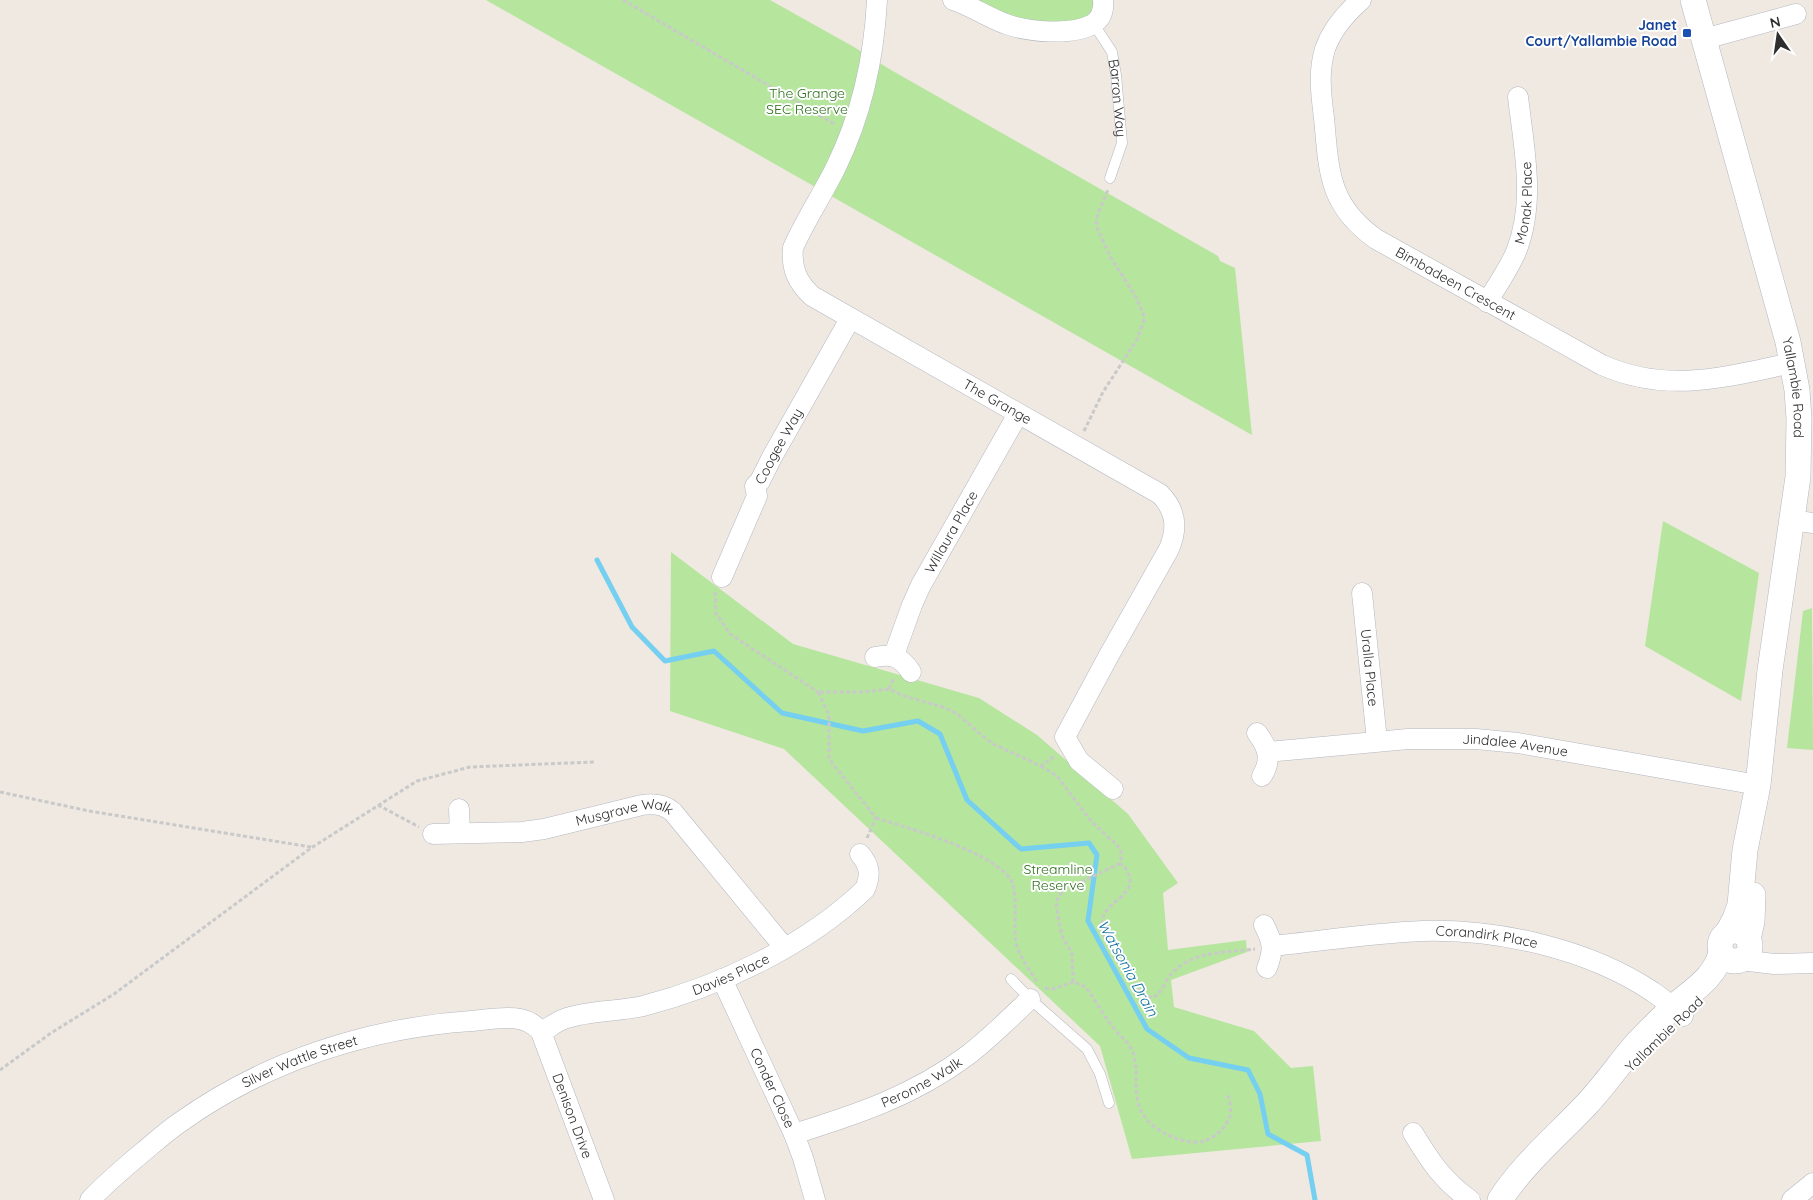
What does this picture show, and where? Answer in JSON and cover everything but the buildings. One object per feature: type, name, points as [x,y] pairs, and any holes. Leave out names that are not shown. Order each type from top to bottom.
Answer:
[{"type":"street","name":"The Grange","points":[[877,0],[875,33],[868,75],[851,133],[836,167],[793,248],[792,258],[797,279],[812,296],[1160,494],[1171,507],[1175,527],[1174,538],[1169,549],[1104,664],[1066,737]]},
{"type":"street","points":[[954,0],[1005,24],[1042,31],[1066,30],[1093,24],[1100,17],[1103,9],[1103,0]]},
{"type":"street","name":"Yallambie Road","points":[[1500,1200],[1528,1165],[1588,1103],[1643,1058],[1677,1012],[1737,947],[1752,922],[1758,852],[1758,785],[1770,670],[1803,521],[1798,476],[1800,448],[1797,390],[1783,322],[1693,0]]},
{"type":"street","name":"Bimbadeen Crescent","points":[[1359,1],[1345,14],[1325,48],[1320,86],[1329,172],[1342,205],[1360,228],[1487,302],[1602,366],[1618,372],[1658,380],[1692,381],[1792,363]]},
{"type":"street","points":[[1704,39],[1796,14]]},
{"type":"street","name":"Monak Place","points":[[1487,302],[1508,269],[1515,253],[1526,211],[1527,170],[1518,97]]},
{"type":"street","name":"Coogee Way","points":[[722,578],[757,496],[755,486],[760,481],[850,318]]},
{"type":"street","name":"Willaura Place","points":[[912,672],[900,659],[885,656],[921,586],[1018,414]]},
{"type":"street","name":"Uralla Place","points":[[1362,593],[1377,742]]},
{"type":"street","points":[[1257,733],[1268,752],[1268,762],[1262,776]]},
{"type":"street","points":[[1066,737],[1079,761],[1113,789]]},
{"type":"street","name":"Jindalee Avenue","points":[[1268,752],[1442,738],[1518,743],[1758,785]]},
{"type":"street","name":"Musgrave Walk","points":[[432,834],[522,832],[544,829],[642,805],[654,804],[663,806],[673,812],[784,948]]},
{"type":"street","points":[[459,810],[460,834]]},
{"type":"street","name":"Davies Place","points":[[541,1032],[572,1017],[641,1006],[673,997],[722,979],[784,948],[820,926],[865,889],[870,871],[860,854]]},
{"type":"street","points":[[1264,925],[1272,946],[1267,968]]},
{"type":"street","name":"Corandirk Place","points":[[1272,946],[1422,931],[1490,934],[1528,941],[1569,952],[1606,967],[1652,991],[1677,1012]]},
{"type":"street","points":[[1737,947],[1767,953],[1793,963],[1813,963]]},
{"type":"street","name":"Conder Close","points":[[722,979],[794,1134],[804,1158],[815,1200]]},
{"type":"street","name":"Peronne Walk","points":[[794,1134],[870,1110],[902,1096],[968,1055],[1030,999]]},
{"type":"street","name":"Silver Wattle Street","points":[[90,1200],[129,1164],[178,1124],[212,1101],[252,1079],[308,1056],[350,1041],[386,1032],[456,1022],[523,1019],[531,1022],[541,1032]]},
{"type":"street","name":"Denison Drive","points":[[541,1032],[604,1200]]},
{"type":"street","points":[[1413,1133],[1440,1174],[1470,1200]]},
{"type":"street","points":[[1792,1200],[1813,1184]]},
{"type":"lane","name":"Barron Way","points":[[1093,24],[1112,52],[1116,75],[1122,143],[1110,178]]},
{"type":"lane","points":[[1011,979],[1030,999],[1087,1049],[1100,1074],[1109,1103]]},
{"type":"path","points":[[623,0],[851,133]]},
{"type":"path","points":[[1071,444],[1084,431],[1103,392],[1136,341],[1143,324],[1144,316],[1136,297],[1111,258],[1096,222],[1110,188],[1110,178]]},
{"type":"path","points":[[722,578],[714,594],[716,613],[730,634],[818,692],[829,715],[829,759],[876,818],[953,843],[1004,870],[1012,882],[1015,896],[1016,944],[1040,988],[1053,989],[1073,982],[1082,985],[1088,990],[1116,1031],[1131,1048],[1134,1058],[1135,1085],[1139,1106],[1149,1122],[1170,1136],[1199,1142],[1211,1137],[1225,1126],[1230,1118],[1230,1102],[1227,1093]]},
{"type":"path","points":[[818,692],[890,690],[907,697],[944,706],[962,718],[991,743],[1041,766],[1057,776],[1091,820],[1116,845],[1122,856],[1117,864],[1061,893],[1056,902],[1063,938],[1072,953],[1073,982]]},
{"type":"path","points":[[1041,766],[1054,757],[1066,737]]},
{"type":"path","points":[[0,1070],[50,1034],[114,994],[311,848],[417,781],[470,767],[594,762]]},
{"type":"path","points":[[0,792],[89,811],[311,848]]},
{"type":"path","points":[[378,806],[432,834]]},
{"type":"path","points":[[860,854],[876,818]]},
{"type":"path","points":[[1117,864],[1125,867],[1129,874],[1130,883],[1122,897],[1104,913],[1102,920],[1103,936],[1109,948],[1145,996],[1152,997],[1158,995],[1170,975],[1194,958],[1272,946]]},
{"type":"green space","name":"The Grange SEC Reserve","points":[[486,0],[770,0],[854,47],[891,70],[1218,256],[1220,261],[1235,268],[1252,435]]},
{"type":"green space","points":[[969,0],[1098,0],[1098,3],[1087,20],[1035,25]]},
{"type":"green space","points":[[1663,521],[1759,573],[1741,701],[1645,646]]},
{"type":"green space","name":"Streamline Reserve","points":[[671,552],[793,644],[979,698],[1037,735],[1128,814],[1178,883],[1163,893],[1168,950],[1246,940],[1247,952],[1171,980],[1174,1007],[1254,1031],[1291,1068],[1313,1066],[1321,1141],[1132,1159],[1100,1046],[784,749],[670,711]]},
{"type":"green space","points":[[1812,608],[1813,750],[1787,748],[1803,611]]},
{"type":"waterway","name":"Watsonia Drain","points":[[597,560],[632,627],[665,661],[714,651],[782,713],[863,731],[918,721],[940,734],[967,800],[1021,849],[1089,843],[1097,855],[1088,921],[1147,1029],[1189,1058],[1248,1070],[1260,1094],[1268,1134],[1307,1155],[1315,1200]]},
{"type":"place","name":"Janet Court/Yallambie Road","points":[[1687,33]]}]
